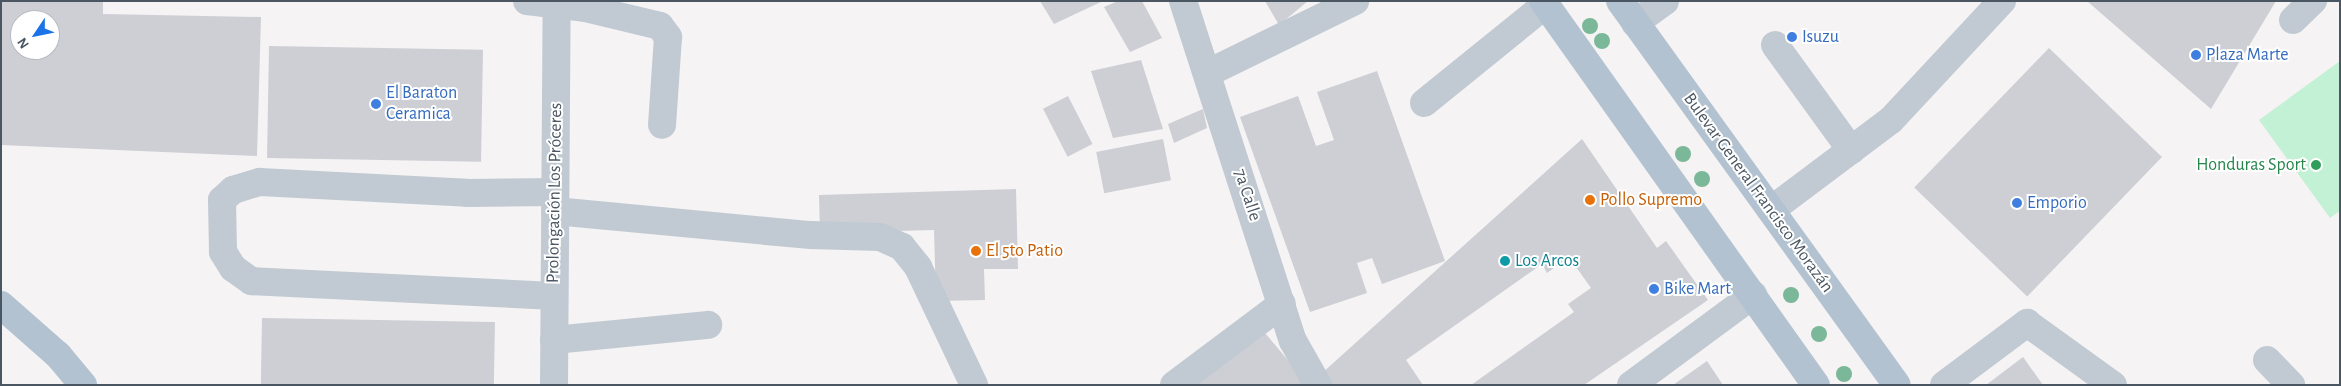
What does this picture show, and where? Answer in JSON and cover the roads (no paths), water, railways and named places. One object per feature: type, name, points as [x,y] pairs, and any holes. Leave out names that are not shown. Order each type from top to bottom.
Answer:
[{"type":"main road","points":[[1544,3],[1816,385]]},
{"type":"main road","name":"Bulevar General Francisco Morazán","points":[[1627,12],[1897,385]]},
{"type":"main road","points":[[1,304],[58,355],[83,385]]},
{"type":"street","points":[[527,1],[557,2],[660,26],[668,37],[662,125]]},
{"type":"street","name":"7a Calle","points":[[1183,1],[1208,73],[1293,341],[1318,385]]},
{"type":"street","points":[[1208,73],[1355,1]]},
{"type":"street","points":[[1627,12],[1665,1]]},
{"type":"street","points":[[1770,210],[1891,120],[2002,1]]},
{"type":"street","points":[[2293,20],[2312,1]]},
{"type":"street","name":"Prolongación Los Próceres","points":[[554,385],[557,2]]},
{"type":"street","points":[[1424,103],[1544,3]]},
{"type":"street","points":[[1775,45],[1851,150]]},
{"type":"street","points":[[554,296],[251,281],[232,268],[222,252],[222,200],[233,190],[260,182],[467,192],[555,201],[802,234],[880,236],[902,247],[918,267],[974,385]]},
{"type":"street","points":[[1631,385],[1753,295]]},
{"type":"street","points":[[1174,385],[1282,304]]},
{"type":"street","points":[[1944,385],[2028,323],[2113,385]]},
{"type":"street","points":[[554,340],[708,325]]},
{"type":"street","points":[[2267,360],[2291,385]]},
{"type":"place","name":"Isuzu","points":[[1792,37]]},
{"type":"place","name":"Plaza Marte","points":[[2196,55]]},
{"type":"place","name":"El Baraton Ceramica","points":[[376,104]]},
{"type":"place","name":"Honduras Sport","points":[[2316,165]]},
{"type":"place","name":"Pollo Supremo","points":[[1590,200]]},
{"type":"place","name":"Emporio","points":[[2017,203]]},
{"type":"place","name":"El 5to Patio","points":[[976,251]]},
{"type":"place","name":"Los Arcos","points":[[1505,261]]},
{"type":"place","name":"Bike Mart","points":[[1654,289]]}]
